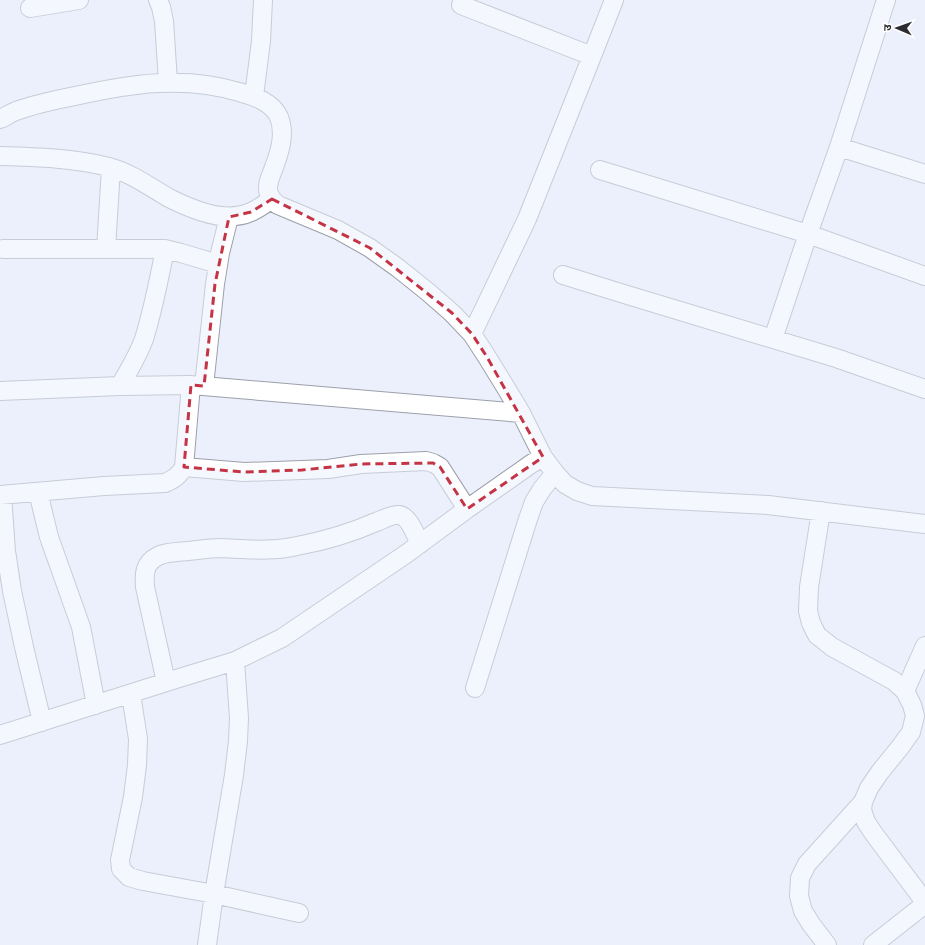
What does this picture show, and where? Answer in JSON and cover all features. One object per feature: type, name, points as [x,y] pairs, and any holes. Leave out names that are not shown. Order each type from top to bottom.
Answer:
[{"type":"street","points":[[30,8],[79,0]]},
{"type":"street","points":[[158,0],[164,21],[168,82]]},
{"type":"street","points":[[254,96],[261,41],[263,0]]},
{"type":"street","points":[[472,334],[527,219],[614,0]]},
{"type":"street","points":[[773,339],[839,147],[886,0]]},
{"type":"street","points":[[461,5],[592,56]]},
{"type":"street","points":[[0,119],[16,111],[53,101],[140,84],[168,82],[213,85],[254,96],[272,107],[278,117],[282,133],[280,149],[269,180],[268,192],[272,199],[278,205],[338,230],[376,252],[428,292],[452,313],[472,334],[521,413],[543,457],[565,484],[577,492],[592,496],[768,505],[925,524]]},
{"type":"street","points":[[839,147],[925,174]]},
{"type":"street","points":[[0,156],[64,159],[111,168],[140,180],[169,198],[210,215],[229,217],[251,212],[272,199]]},
{"type":"street","points":[[106,249],[111,168]]},
{"type":"street","points":[[600,170],[808,234],[925,276]]},
{"type":"street","points":[[42,722],[11,584],[6,551],[1,495],[104,486],[166,483],[180,474],[184,468],[218,264],[229,217]]},
{"type":"street","points":[[3,249],[165,250],[218,264]]},
{"type":"street","points":[[120,386],[143,340],[156,293],[165,250]]},
{"type":"street","points":[[564,275],[836,358],[925,389]]},
{"type":"street","points":[[0,391],[120,386],[198,386],[521,413]]},
{"type":"street","points":[[0,735],[235,661],[282,638],[406,554],[467,509],[543,457]]},
{"type":"street","points":[[184,468],[258,472],[328,469],[361,464],[426,461],[440,467],[467,509]]},
{"type":"street","points":[[475,688],[534,502],[555,473]]},
{"type":"street","points":[[38,492],[50,537],[81,627],[96,705]]},
{"type":"street","points":[[821,511],[809,588],[808,611],[811,623],[817,635],[832,647],[894,681],[905,691],[912,705],[915,716],[911,732],[869,788],[863,802],[862,810],[866,822],[925,903],[873,945]]},
{"type":"street","points":[[166,682],[145,587],[144,574],[147,565],[152,559],[159,555],[173,552],[218,548],[274,549],[296,547],[364,528],[387,517],[399,514],[405,517],[420,544]]},
{"type":"street","points":[[905,691],[925,646]]},
{"type":"street","points":[[207,945],[238,741],[239,718],[235,661]]},
{"type":"street","points":[[131,694],[138,739],[137,765],[133,797],[120,860],[122,869],[129,877],[143,881],[214,894],[299,913]]},
{"type":"street","points":[[827,945],[810,924],[803,911],[799,896],[800,878],[807,864],[863,802]]},
{"type":"highlighted area","points":[[272,199],[370,248],[452,313],[472,334],[487,357],[543,457],[467,509],[440,467],[433,463],[361,464],[302,470],[244,472],[184,467],[191,385],[204,386],[215,284],[229,217],[251,212]]}]
